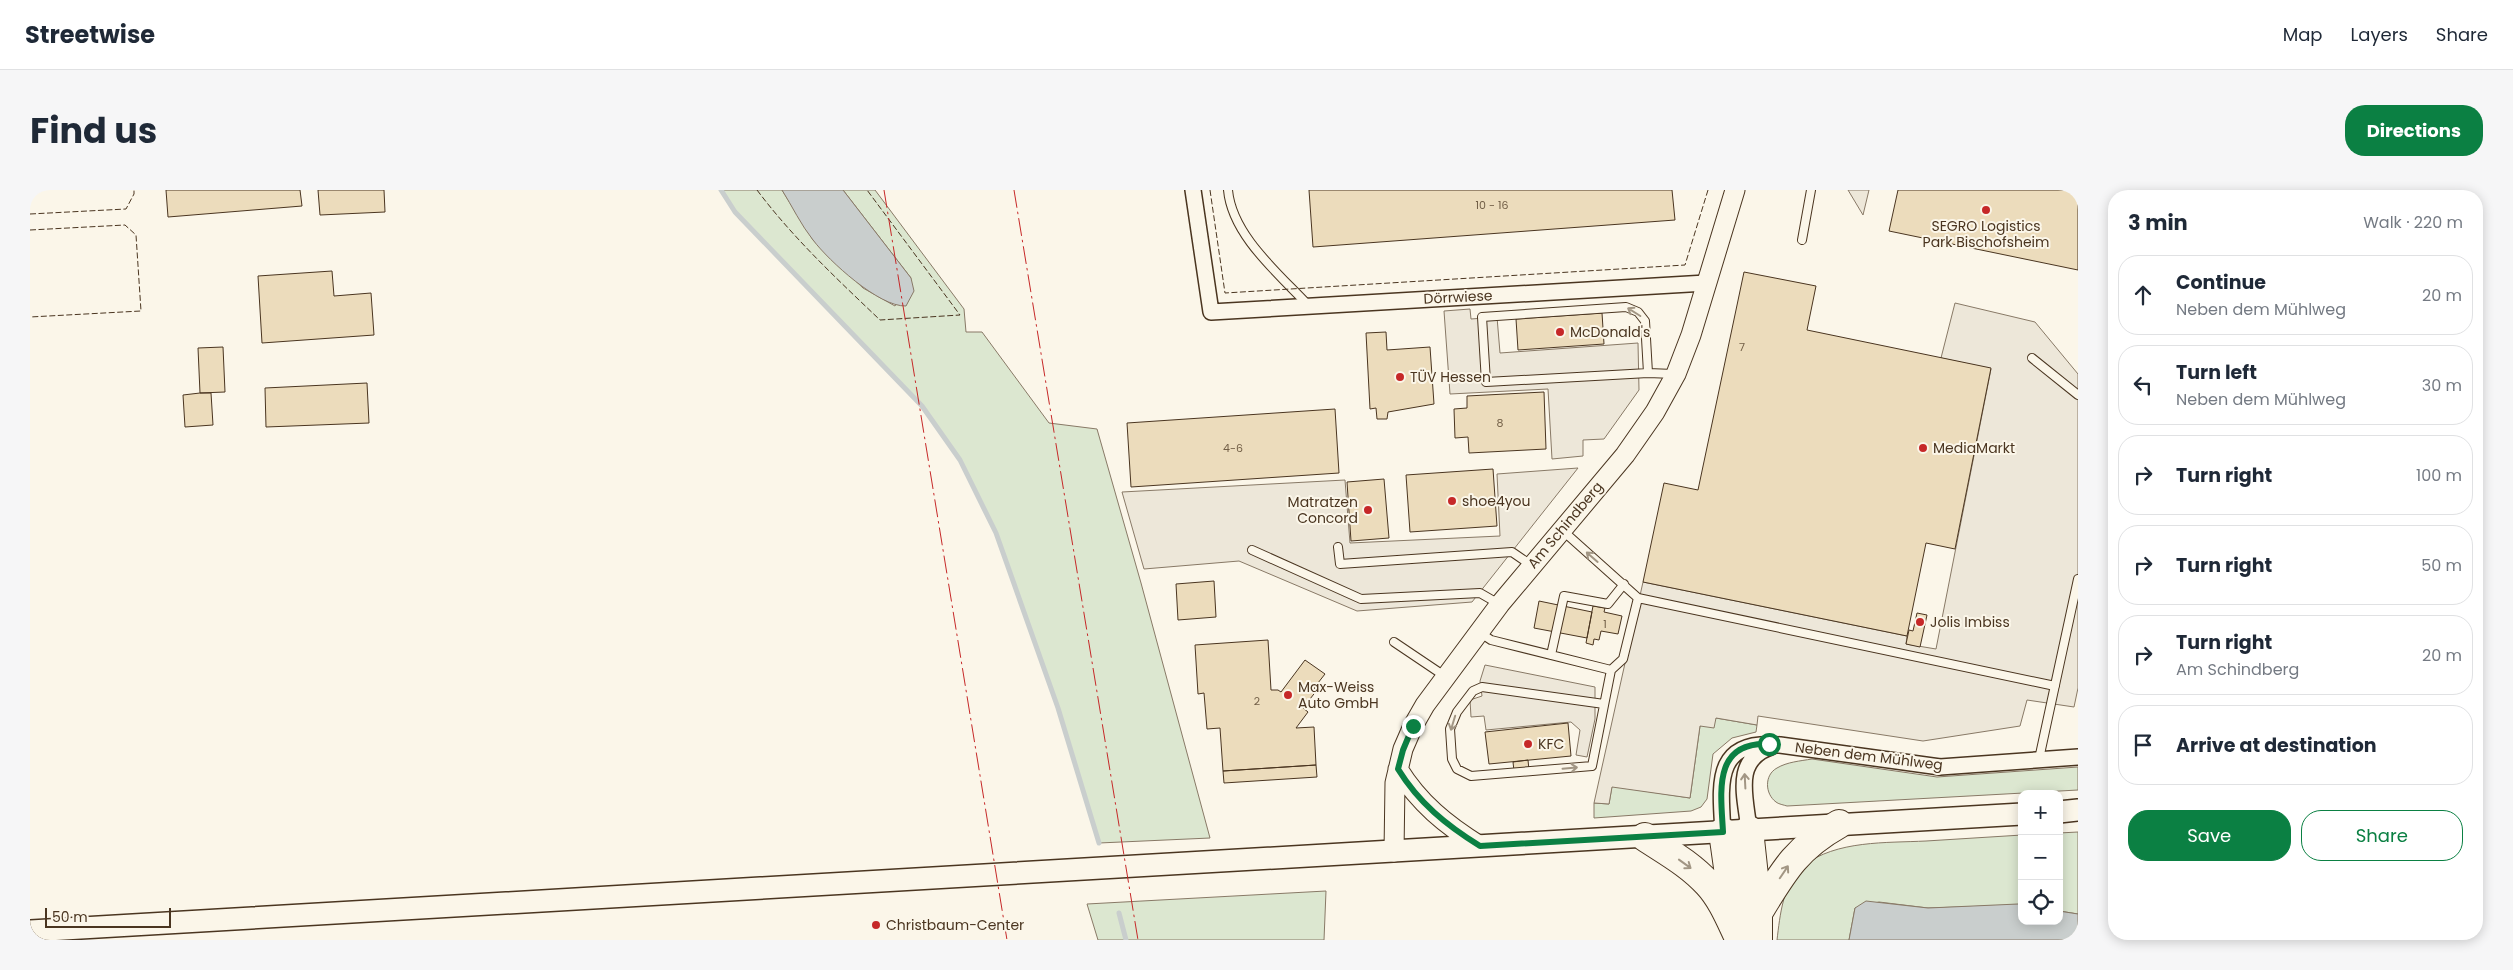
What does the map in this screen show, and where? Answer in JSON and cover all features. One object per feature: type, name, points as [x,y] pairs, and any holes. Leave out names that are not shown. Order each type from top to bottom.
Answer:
[{"type":"highway","points":[[1745,938],[1785,868],[1803,848],[1839,824]]},
{"type":"highway","points":[[1736,831],[1758,913]]},
{"type":"highway","points":[[1736,831],[1745,938]]},
{"type":"highway","points":[[1645,837],[1689,867],[1708,884],[1745,938]]},
{"type":"main road","points":[[2063,812],[2078,810]]},
{"type":"main road","points":[[30,931],[2018,814]]},
{"type":"street","name":"Dörrwiese","points":[[1193,190],[1211,312],[1706,283]]},
{"type":"street","name":"Am Schindberg","points":[[1394,852],[1393,806],[1398,769],[1403,750],[1413,726],[1446,677],[1500,604],[1625,455],[1655,412],[1676,374],[1691,335],[1735,190]]},
{"type":"street","name":"Neben dem Mühlweg","points":[[1736,831],[1721,788],[1724,769],[1727,761],[1741,750],[1755,745],[1780,745],[1940,767],[2078,757]]},
{"type":"street","name":"Neben dem Mühlweg","points":[[1736,831],[1746,766],[1756,754],[1780,745]]},
{"type":"street","points":[[1398,769],[1409,788],[1431,812],[1450,828],[1480,846]]},
{"type":"lane","points":[[1228,190],[1236,222],[1251,242],[1309,306]]},
{"type":"lane","points":[[1802,240],[1811,190]]},
{"type":"lane","points":[[1648,373],[1644,321],[1638,312],[1626,307],[1482,317],[1486,382],[1648,373],[1676,374]]},
{"type":"lane","points":[[2032,358],[2078,395]]},
{"type":"lane","points":[[1561,530],[1638,598],[2055,686]]},
{"type":"lane","points":[[1338,547],[1340,564],[1512,552],[1531,565]]},
{"type":"lane","points":[[1252,550],[1361,599],[1480,593],[1500,604]]},
{"type":"lane","points":[[2039,759],[2078,579]]},
{"type":"lane","points":[[1551,655],[1564,596],[1608,604],[1624,584]]},
{"type":"lane","points":[[1604,704],[1482,687],[1473,691],[1457,712],[1450,729],[1452,759],[1457,769],[1471,776],[1592,766],[1611,670],[1624,659],[1638,598]]},
{"type":"lane","points":[[1479,632],[1491,640],[1611,670]]},
{"type":"lane","points":[[1394,642],[1446,677]]},
{"type":"green space","points":[[721,190],[782,190],[813,240],[863,288],[895,306],[911,278],[843,190],[875,190],[964,309],[966,332],[982,332],[1049,423],[1097,429],[1210,838],[1099,843],[1058,708],[996,533],[960,460],[922,406],[735,212]]},
{"type":"green space","points":[[1716,718],[1757,725],[1756,732],[1732,738],[1713,754],[1707,799],[1701,807],[1691,811],[1594,818],[1594,803],[1609,804],[1612,786],[1690,798],[1700,726]]},
{"type":"green space","points":[[1812,759],[1937,777],[2078,767],[2078,790],[2018,790],[2018,793],[1787,806],[1772,799],[1768,790],[1768,780],[1777,768],[1794,762]]},
{"type":"green space","points":[[2078,832],[2078,914],[2063,912],[2063,833]]},
{"type":"green space","points":[[2018,835],[2018,905],[1928,908],[1879,902],[1855,908],[1849,940],[1777,940],[1787,890],[1796,873],[1803,866],[1831,851],[1846,847],[1862,844]]},
{"type":"green space","points":[[1326,891],[1324,940],[1098,940],[1087,904]]},
{"type":"shaded area","points":[[782,190],[843,190],[911,278],[914,291],[906,306],[882,299],[869,291],[830,259],[809,234]]},
{"type":"shaded area","points":[[1848,190],[1869,190],[1863,215]]},
{"type":"shaded area","points":[[1955,303],[2035,322],[2078,374],[2078,688],[2074,707],[2027,700],[2020,726],[1923,741],[1758,716],[1757,725],[1716,718],[1714,728],[1700,726],[1690,798],[1612,787],[1609,804],[1594,803],[1643,582],[1907,636],[1906,644],[1936,649],[1991,369],[1941,358]]},
{"type":"shaded area","points":[[1470,309],[1471,319],[1497,317],[1500,353],[1638,343],[1639,390],[1604,439],[1583,440],[1583,456],[1552,459],[1548,389],[1450,394],[1444,311]]},
{"type":"shaded area","points":[[1578,468],[1472,602],[1357,611],[1239,561],[1144,569],[1122,492],[1345,480],[1350,543],[1500,536],[1497,474]]},
{"type":"shaded area","points":[[1485,665],[1595,687],[1595,719],[1587,757],[1576,755],[1580,730],[1571,722],[1486,730],[1484,716],[1471,717],[1470,700],[1482,696],[1480,681]]},
{"type":"shaded area","points":[[1866,901],[1928,908],[2018,904],[2018,925],[2063,925],[2063,912],[2078,914],[2078,940],[1849,940],[1855,908]]},
{"type":"building","points":[[166,190],[300,190],[302,206],[168,217]]},
{"type":"building","points":[[318,190],[384,190],[385,212],[320,215]]},
{"type":"building","points":[[1309,190],[1672,190],[1675,220],[1313,247]]},
{"type":"building","name":"SEGRO Logistics Park Bischofsheim","points":[[1898,190],[2078,190],[2078,270],[1889,231]]},
{"type":"building","points":[[332,271],[334,296],[371,293],[374,335],[262,343],[258,276]]},
{"type":"building","points":[[1744,272],[1816,286],[1807,330],[1991,368],[1955,549],[1926,543],[1907,636],[1643,582],[1664,483],[1698,490]]},
{"type":"building","name":"McDonald's","points":[[1602,313],[1604,344],[1518,350],[1516,319]]},
{"type":"building","name":"TÜV Hessen","points":[[1386,332],[1387,350],[1430,347],[1434,404],[1388,412],[1387,419],[1377,419],[1376,408],[1370,409],[1366,333]]},
{"type":"building","points":[[223,347],[225,392],[200,393],[198,348]]},
{"type":"building","points":[[367,383],[369,423],[266,427],[265,388]]},
{"type":"building","points":[[1544,392],[1546,449],[1469,453],[1468,437],[1455,438],[1454,409],[1467,408],[1467,396]]},
{"type":"building","points":[[211,393],[213,425],[185,427],[183,395]]},
{"type":"building","points":[[1335,409],[1339,473],[1131,487],[1127,423]]},
{"type":"building","name":"shoe4you","points":[[1493,469],[1497,526],[1410,532],[1406,475]]},
{"type":"building","name":"Matratzen Concord","points":[[1384,479],[1389,538],[1351,541],[1347,482]]},
{"type":"building","points":[[1214,581],[1216,617],[1178,620],[1176,584]]},
{"type":"building","points":[[1539,601],[1592,612],[1587,638],[1534,628]]},
{"type":"building","points":[[1593,606],[1605,608],[1604,612],[1622,616],[1618,634],[1601,631],[1599,640],[1594,639],[1593,645],[1586,643]]},
{"type":"building","name":"Jolis Imbiss","points":[[1917,613],[1927,615],[1920,647],[1906,644],[1909,630],[1913,631]]},
{"type":"building","points":[[1268,640],[1271,690],[1281,692],[1305,660],[1325,674],[1314,688],[1317,690],[1303,708],[1308,712],[1296,728],[1314,727],[1316,765],[1223,771],[1220,728],[1207,729],[1204,693],[1198,694],[1195,645]]},
{"type":"building","name":"KFC","points":[[1568,723],[1571,756],[1489,764],[1485,732]]},
{"type":"building","points":[[1528,760],[1529,770],[1514,771],[1513,762]]},
{"type":"building","points":[[1316,765],[1317,777],[1224,783],[1223,771]]},
{"type":"waterway","points":[[721,190],[735,212],[922,406],[960,460],[996,533],[1058,708],[1099,843]]},
{"type":"waterway","points":[[1119,913],[1126,940]]},
{"type":"fence","points":[[30,214],[126,209],[134,194],[134,190]]},
{"type":"fence","points":[[757,190],[800,241],[880,320],[960,315],[867,190]]},
{"type":"fence","points":[[1210,190],[1225,293],[1685,265],[1708,190]]},
{"type":"fence","points":[[30,230],[125,225],[136,235],[141,311],[30,317]]},
{"type":"power","points":[[884,190],[1007,940]]},
{"type":"power","points":[[1014,190],[1138,940]]},
{"type":"place","name":"SEGRO Logistics Park Bischofsheim","points":[[1986,210]]},
{"type":"place","name":"McDonald's","points":[[1560,332]]},
{"type":"place","name":"TÜV Hessen","points":[[1400,377]]},
{"type":"place","name":"MediaMarkt","points":[[1923,448]]},
{"type":"place","name":"shoe4you","points":[[1452,501]]},
{"type":"place","name":"Matratzen Concord","points":[[1368,510]]},
{"type":"place","name":"Jolis Imbiss","points":[[1920,622]]},
{"type":"place","name":"Max-Weiss Auto GmbH","points":[[1288,695]]},
{"type":"place","name":"KFC","points":[[1528,744]]},
{"type":"place","name":"Christbaum-Center","points":[[876,925]]},
{"type":"route","points":[[1413,726],[1403,750],[1398,769],[1409,788],[1431,812],[1450,828],[1480,846],[1723,832],[1721,788],[1727,761],[1741,750],[1755,745],[1769,744]]}]
